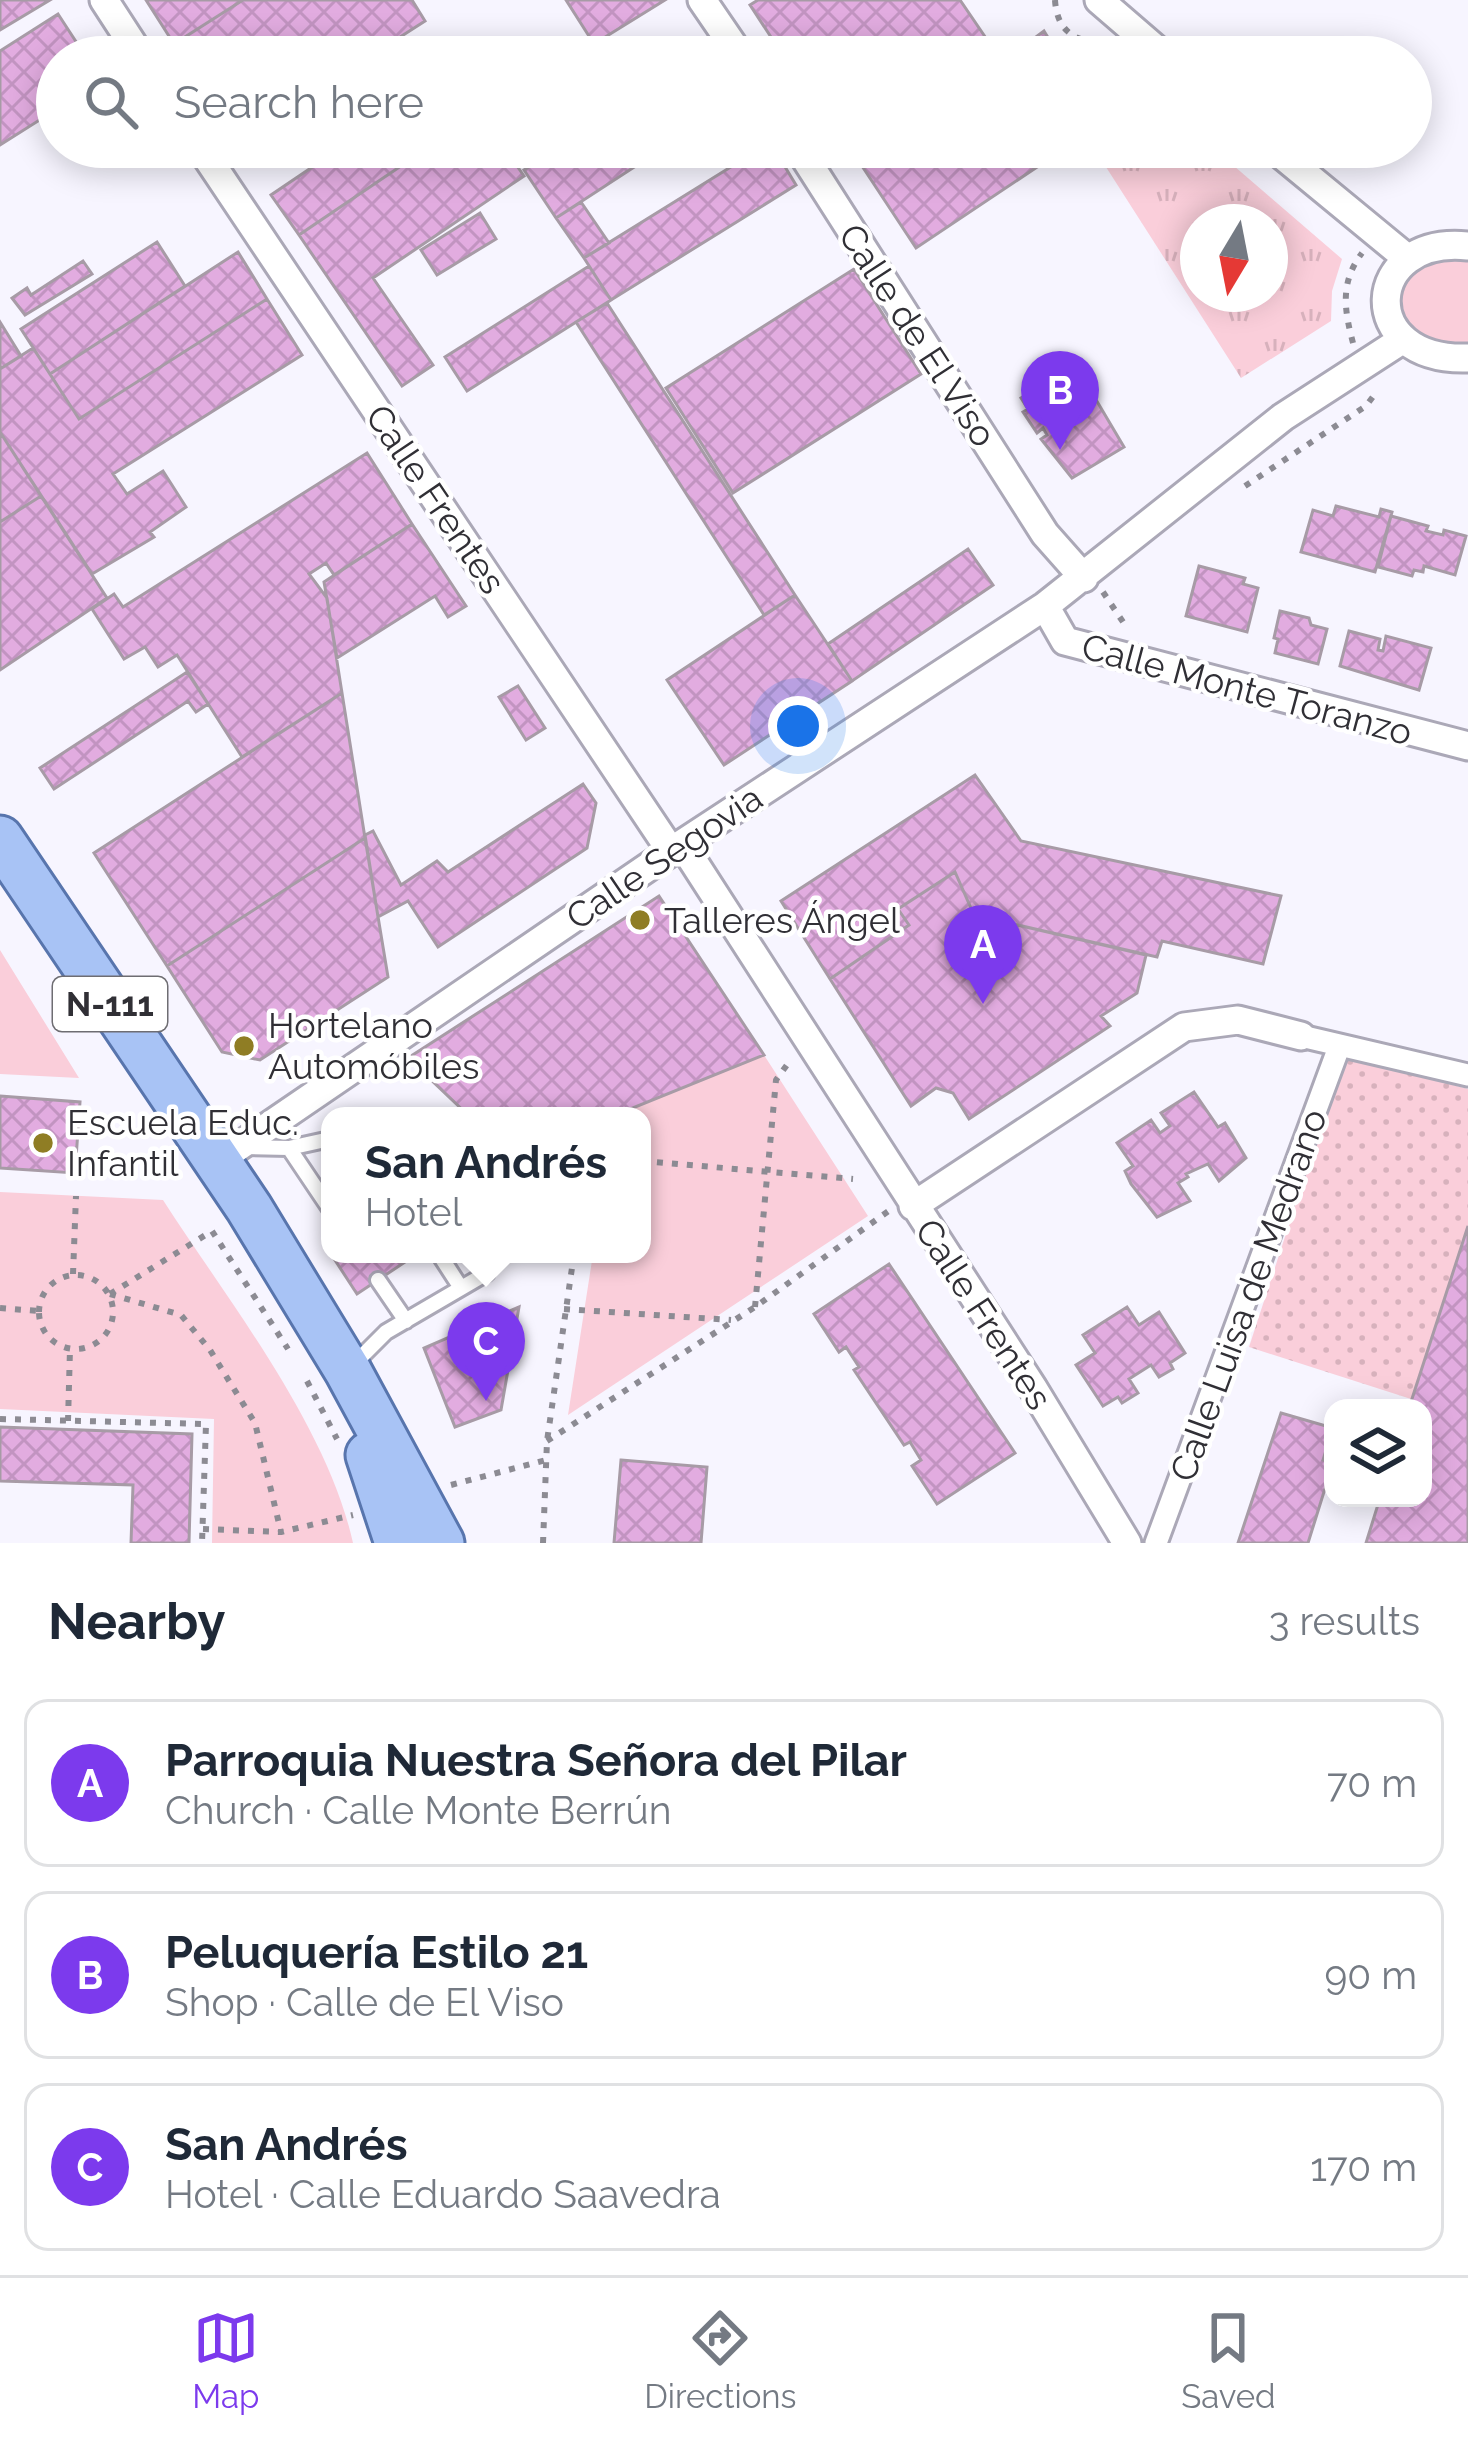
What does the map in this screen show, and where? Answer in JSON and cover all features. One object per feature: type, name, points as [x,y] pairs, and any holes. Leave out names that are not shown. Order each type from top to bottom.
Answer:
[{"type":"main road","name":"N-111","points":[[0,839],[227,1154],[326,1373]]},
{"type":"main road","points":[[0,864],[296,1318],[401,1513]]},
{"type":"main road","points":[[326,1373],[401,1513],[442,1543]]},
{"type":"street","points":[[104,0],[127,36]]},
{"type":"street","points":[[702,0],[727,36]]},
{"type":"street","points":[[1099,0],[1141,36]]},
{"type":"street","name":"Calle Frentes","points":[[214,168],[806,1040],[1034,1388],[1127,1543]]},
{"type":"street","name":"Calle de El Viso","points":[[811,168],[1046,534],[1091,581]]},
{"type":"street","points":[[1297,168],[1408,260]]},
{"type":"street","points":[[1468,246],[1454,244],[1408,260],[1392,274],[1383,297],[1388,320],[1402,340],[1426,353],[1468,358]]},
{"type":"street","name":"Calle Segovia","points":[[227,1154],[677,848],[1045,606],[1091,581],[1283,417],[1402,340]]},
{"type":"street","name":"Calle Monte Toranzo","points":[[1045,606],[1065,641],[1468,746]]},
{"type":"street","points":[[910,1201],[1184,1027],[1238,1020],[1468,1075]]},
{"type":"street","name":"Calle Luisa de Medrano","points":[[1156,1543],[1339,1047]]},
{"type":"lane","points":[[227,1154],[321,1141]]},
{"type":"lane","points":[[289,1148],[321,1195]]},
{"type":"lane","points":[[445,1263],[461,1288]]},
{"type":"lane","points":[[326,1373],[488,1273],[482,1263]]},
{"type":"lane","points":[[378,1280],[406,1321]]},
{"type":"path","points":[[1055,0],[1056,19],[1072,36]]},
{"type":"path","points":[[1091,581],[1123,625],[1146,631]]},
{"type":"path","points":[[755,1307],[776,1080],[806,1040]]},
{"type":"path","points":[[651,1162],[853,1178]]},
{"type":"path","points":[[73,1274],[76,1196]]},
{"type":"path","points":[[547,1441],[910,1201]]},
{"type":"path","points":[[110,1294],[212,1232],[293,1358]]},
{"type":"path","points":[[543,1543],[547,1441],[572,1263]]},
{"type":"path","points":[[110,1294],[114,1305],[110,1328],[94,1345],[70,1349],[51,1340],[40,1322],[45,1291],[73,1274],[94,1279],[110,1294],[181,1315],[210,1350],[255,1423],[280,1532]]},
{"type":"path","points":[[0,1308],[39,1311]]},
{"type":"path","points":[[564,1309],[734,1320]]},
{"type":"path","points":[[68,1421],[70,1349]]},
{"type":"path","points":[[326,1373],[344,1451]]},
{"type":"path","points":[[0,1419],[206,1424],[202,1543]]},
{"type":"path","points":[[202,1529],[280,1532],[347,1517],[401,1513],[546,1460]]},
{"type":"green space","points":[[1107,168],[1236,168],[1278,204],[1180,204],[1180,283]]},
{"type":"green space","points":[[1288,212],[1342,259],[1332,291],[1331,321],[1241,378],[1199,312],[1288,312]]},
{"type":"green space","points":[[1453,258],[1468,259],[1468,343],[1463,344],[1425,339],[1400,322],[1396,297],[1420,270]]},
{"type":"green space","points":[[0,950],[79,1078],[0,1074]]},
{"type":"green space","points":[[764,1055],[868,1216],[568,1415],[592,1263],[651,1263],[651,1107],[636,1107]]},
{"type":"green space","points":[[1344,1056],[1468,1089],[1468,1226],[1411,1399],[1249,1347]]},
{"type":"green space","points":[[0,1192],[163,1200],[299,1409],[340,1499],[353,1543],[212,1543],[214,1419],[0,1409]]},
{"type":"building","points":[[0,0],[50,0],[0,30]]},
{"type":"building","points":[[146,0],[243,0],[187,36],[169,36]]},
{"type":"building","points":[[243,0],[412,0],[425,21],[402,36],[187,36]]},
{"type":"building","points":[[566,0],[665,0],[607,36],[589,36]]},
{"type":"building","points":[[758,0],[960,0],[985,36],[770,36],[750,5]]},
{"type":"building","points":[[58,14],[72,36],[36,36],[36,122],[0,145],[0,51]]},
{"type":"building","points":[[311,168],[398,168],[299,235],[271,195]]},
{"type":"building","points":[[398,168],[518,168],[524,176],[373,278],[433,365],[402,386],[299,235]]},
{"type":"building","points":[[527,168],[633,168],[556,218],[524,170]]},
{"type":"building","points":[[729,168],[786,168],[796,185],[611,300],[584,258]]},
{"type":"building","points":[[863,168],[1036,168],[916,248]]},
{"type":"building","points":[[581,202],[609,243],[584,258],[556,218]]},
{"type":"building","points":[[480,213],[496,239],[437,275],[421,250]]},
{"type":"building","points":[[157,242],[185,286],[50,374],[21,329]]},
{"type":"building","points":[[238,252],[267,299],[79,419],[50,374]]},
{"type":"building","points":[[83,261],[92,274],[25,315],[12,298],[27,288],[31,295]]},
{"type":"building","points":[[589,266],[611,300],[467,391],[445,357]]},
{"type":"building","points":[[854,269],[921,374],[733,493],[666,388]]},
{"type":"building","points":[[267,299],[302,355],[113,474],[127,494],[163,471],[186,507],[150,532],[154,537],[92,574],[0,432],[0,369],[33,348],[79,419]]},
{"type":"building","points":[[607,303],[795,595],[764,615],[576,322]]},
{"type":"building","points":[[0,322],[21,356],[0,369]]},
{"type":"building","points":[[1067,369],[1076,381],[1082,376],[1124,447],[1072,478],[1041,439],[1047,435],[1043,428],[1037,433],[1023,412],[1028,409],[1021,398]]},
{"type":"building","points":[[0,432],[41,496],[0,522]]},
{"type":"building","points":[[367,453],[412,524],[334,575],[326,563],[309,574],[327,598],[342,693],[242,757],[177,655],[158,667],[145,647],[124,659],[92,609],[114,594],[123,607]]},
{"type":"building","points":[[41,496],[107,598],[0,670],[0,522]]},
{"type":"building","points":[[1336,506],[1379,517],[1381,509],[1392,512],[1375,572],[1301,552],[1313,510],[1333,516]]},
{"type":"building","points":[[1391,516],[1428,526],[1426,531],[1466,536],[1455,575],[1424,566],[1423,572],[1414,570],[1412,576],[1378,567]]},
{"type":"building","points":[[412,524],[466,606],[448,617],[435,596],[337,658],[324,582]]},
{"type":"building","points":[[968,549],[993,585],[852,681],[828,644]]},
{"type":"building","points":[[1199,566],[1245,578],[1243,584],[1258,588],[1247,632],[1186,616]]},
{"type":"building","points":[[795,595],[852,681],[724,765],[667,680]]},
{"type":"building","points":[[1280,611],[1309,618],[1311,625],[1327,629],[1318,664],[1275,653]]},
{"type":"building","points":[[1349,631],[1380,639],[1378,650],[1383,651],[1386,636],[1431,648],[1419,690],[1340,666]]},
{"type":"building","points":[[187,672],[208,704],[196,712],[188,701],[54,789],[40,768]]},
{"type":"building","points":[[518,686],[545,728],[526,740],[499,697]]},
{"type":"building","points":[[342,693],[365,838],[167,966],[94,853]]},
{"type":"building","points":[[975,775],[1021,841],[1281,896],[1263,964],[1162,941],[1157,957],[974,915],[955,872],[898,909],[909,925],[830,979],[781,901]]},
{"type":"building","points":[[583,784],[596,803],[587,848],[438,947],[408,901],[378,917],[365,835],[373,831],[401,885],[437,861],[448,872]]},
{"type":"building","points":[[365,838],[388,977],[260,1060],[222,1052],[167,966]]},
{"type":"building","points":[[955,872],[974,915],[1146,955],[1137,993],[1101,1016],[1110,1026],[969,1119],[953,1093],[936,1088],[911,1106],[830,979],[909,925],[898,909]]},
{"type":"building","points":[[659,896],[764,1055],[635,1107],[460,1107],[408,1058]]},
{"type":"building","points":[[1194,1092],[1218,1127],[1225,1123],[1246,1158],[1219,1181],[1208,1164],[1186,1174],[1178,1183],[1190,1201],[1157,1217],[1131,1184],[1125,1171],[1133,1166],[1117,1143],[1151,1120],[1160,1133],[1170,1126],[1161,1113]]},
{"type":"building","points":[[0,1096],[80,1102],[75,1173],[0,1168]]},
{"type":"building","points":[[1468,1226],[1468,1543],[1366,1543],[1377,1507],[1432,1507],[1432,1399],[1412,1399]]},
{"type":"building","points":[[337,1263],[404,1263],[357,1294]]},
{"type":"building","points":[[889,1264],[1015,1453],[937,1504],[912,1466],[921,1460],[910,1442],[904,1445],[854,1370],[859,1367],[846,1347],[839,1352],[814,1314]]},
{"type":"building","points":[[519,1307],[501,1410],[455,1427],[424,1348]]},
{"type":"building","points":[[1127,1307],[1139,1325],[1159,1312],[1185,1353],[1170,1363],[1173,1369],[1159,1377],[1151,1365],[1129,1379],[1138,1393],[1122,1403],[1118,1397],[1103,1406],[1076,1365],[1095,1353],[1083,1335]]},
{"type":"building","points":[[1281,1413],[1324,1425],[1324,1492],[1308,1543],[1238,1543]]},
{"type":"building","points":[[0,1427],[192,1434],[189,1543],[131,1543],[133,1485],[0,1481]]},
{"type":"building","points":[[621,1460],[707,1467],[701,1543],[614,1543]]},
{"type":"place","name":"Peluquería Estilo 21","points":[[1060,450]]},
{"type":"place","name":"Talleres Ángel","points":[[640,920]]},
{"type":"place","name":"Parroquia Nuestra Señora del Pilar","points":[[983,1004]]},
{"type":"place","name":"Hortelano Automóbiles","points":[[244,1046]]},
{"type":"place","name":"Escuela Educ. Infantil","points":[[43,1143]]},
{"type":"place","name":"San Andrés","points":[[486,1401]]}]
